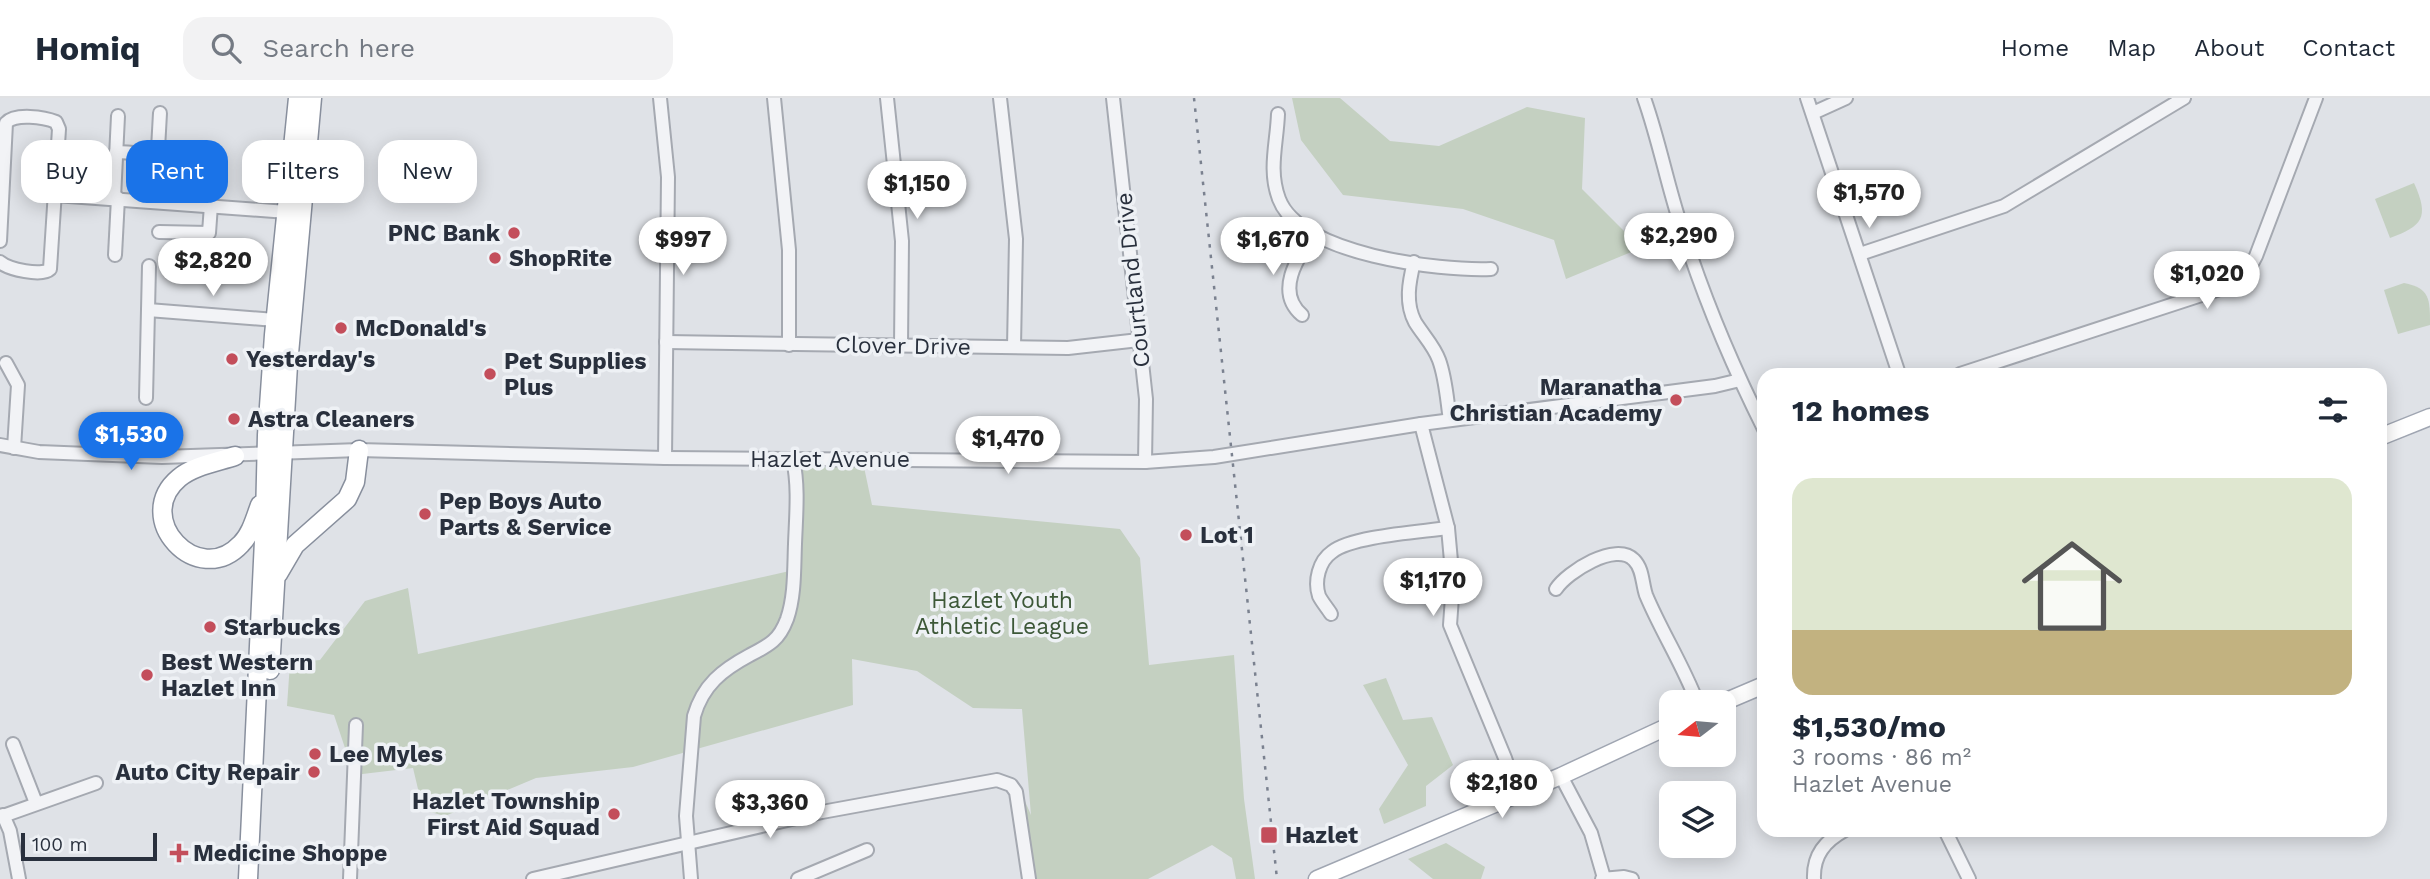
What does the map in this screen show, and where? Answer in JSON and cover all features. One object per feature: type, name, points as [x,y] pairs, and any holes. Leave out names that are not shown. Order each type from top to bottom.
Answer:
[{"type":"highway","points":[[259,879],[268,691],[277,577],[275,320],[298,98]]},
{"type":"highway","points":[[234,456],[187,472],[172,485],[165,498],[163,515],[168,534],[174,543],[197,557],[214,558],[240,546],[250,532],[264,496],[274,454],[312,98]]},
{"type":"highway","points":[[277,577],[295,545],[347,499],[355,482],[359,450]]},
{"type":"highway","points":[[248,879],[264,496]]},
{"type":"main road","points":[[2387,434],[2430,417]]},
{"type":"main road","points":[[1736,697],[1757,688]]},
{"type":"main road","points":[[1317,879],[1561,776],[1659,731]]},
{"type":"street","points":[[660,98],[668,177],[665,458]]},
{"type":"street","points":[[774,98],[789,250],[789,345]]},
{"type":"street","points":[[887,98],[902,241],[901,346]]},
{"type":"street","points":[[1000,98],[1016,239],[1014,347]]},
{"type":"street","name":"Courtland Drive","points":[[1114,98],[1146,399],[1145,462]]},
{"type":"street","points":[[1644,98],[1680,225],[1703,293],[1757,415]]},
{"type":"street","points":[[1807,98],[1897,368]]},
{"type":"street","points":[[1813,113],[1846,98]]},
{"type":"street","points":[[1860,254],[2004,206],[2184,98]]},
{"type":"street","points":[[1978,368],[2238,281],[2256,256],[2316,98]]},
{"type":"street","points":[[116,152],[156,151],[160,113]]},
{"type":"street","points":[[1278,114],[1273,158],[1278,195],[1290,218],[1313,235],[1358,251],[1413,262],[1470,270],[1491,269]]},
{"type":"street","points":[[115,255],[118,116]]},
{"type":"street","points":[[0,241],[6,123],[9,119],[44,118],[56,122],[58,140]]},
{"type":"street","points":[[112,198],[287,212]]},
{"type":"street","points":[[0,262],[7,267],[42,274],[50,269],[54,203]]},
{"type":"street","points":[[159,232],[209,233],[211,205]]},
{"type":"street","points":[[1302,315],[1290,298],[1290,281],[1297,260],[1313,235]]},
{"type":"street","points":[[1413,262],[1409,290],[1410,309],[1440,363],[1450,420]]},
{"type":"street","points":[[146,398],[149,266]]},
{"type":"street","points":[[148,310],[275,320]]},
{"type":"street","name":"Clover Drive","points":[[666,342],[1068,348],[1139,340]]},
{"type":"street","points":[[6,363],[18,385],[14,448]]},
{"type":"street","name":"Hazlet Avenue","points":[[0,445],[39,452],[162,457],[359,450],[665,458],[1145,462],[1214,457],[1421,424],[1740,380]]},
{"type":"street","points":[[1421,424],[1448,528],[1452,583],[1450,625],[1517,793]]},
{"type":"street","points":[[691,879],[686,816],[694,716],[698,701],[710,682],[774,641],[788,616],[794,563],[797,480],[793,458]]},
{"type":"street","points":[[1331,614],[1320,596],[1318,583],[1319,570],[1331,552],[1352,543],[1448,528]]},
{"type":"street","points":[[1556,589],[1571,573],[1612,554],[1624,554],[1635,560],[1646,595],[1691,690]]},
{"type":"street","points":[[351,879],[356,725]]},
{"type":"street","points":[[13,744],[36,803]]},
{"type":"street","points":[[1561,776],[1591,833],[1603,879],[1632,879]]},
{"type":"street","points":[[533,879],[822,812],[997,780],[1012,785],[1018,802],[1029,879]]},
{"type":"street","points":[[19,879],[10,831],[2,816],[96,783]]},
{"type":"street","points":[[1814,879],[1816,861],[1822,848],[1833,837]]},
{"type":"street","points":[[1948,837],[1969,879]]},
{"type":"street","points":[[798,879],[867,850]]},
{"type":"green space","points":[[1292,98],[1340,98],[1390,141],[1439,146],[1527,107],[1585,118],[1582,189],[1641,248],[1566,279],[1554,240],[1463,209],[1343,195],[1301,140]]},
{"type":"green space","points":[[2414,183],[2422,205],[2420,219],[2410,229],[2390,238],[2375,199]]},
{"type":"green space","points":[[2404,283],[2419,288],[2427,296],[2430,325],[2398,334],[2384,290]]},
{"type":"green space","name":"Hazlet Youth Athletic League","points":[[803,466],[864,467],[872,505],[1120,529],[1140,558],[1149,665],[1234,655],[1244,799],[1255,879],[1236,879],[1232,858],[1212,845],[1148,879],[1029,879],[1017,783],[1031,815],[1022,709],[973,708],[917,671],[852,659],[853,705],[633,767],[536,778],[445,816],[423,810],[413,768],[354,775],[334,715],[287,706],[290,663],[320,660],[365,601],[408,588],[418,654],[794,570],[796,496]]},
{"type":"green space","points":[[1386,678],[1403,720],[1432,717],[1453,765],[1426,786],[1426,806],[1384,824],[1379,809],[1408,765],[1363,685]]},
{"type":"green space","points":[[1446,843],[1485,867],[1481,879],[1433,879],[1408,859]]},
{"type":"railway","points":[[1194,98],[1277,879]]},
{"type":"place","name":"PNC Bank","points":[[514,233]]},
{"type":"place","name":"ShopRite","points":[[495,258]]},
{"type":"place","name":"McDonald's","points":[[341,328]]},
{"type":"place","name":"Yesterday's","points":[[232,359]]},
{"type":"place","name":"Pet Supplies Plus","points":[[490,374]]},
{"type":"place","name":"Maranatha Christian Academy","points":[[1676,400]]},
{"type":"place","name":"Astra Cleaners","points":[[234,419]]},
{"type":"place","name":"Pep Boys Auto Parts & Service","points":[[425,514]]},
{"type":"place","name":"Lot 1","points":[[1186,535]]},
{"type":"place","name":"Starbucks","points":[[210,627]]},
{"type":"place","name":"Best Western Hazlet Inn","points":[[147,675]]},
{"type":"place","name":"Lee Myles","points":[[315,754]]},
{"type":"place","name":"Auto City Repair","points":[[314,772]]},
{"type":"place","name":"Hazlet Township First Aid Squad","points":[[614,814]]},
{"type":"place","name":"Hazlet","points":[[1269,835]]},
{"type":"place","name":"Medicine Shoppe","points":[[179,853]]}]
